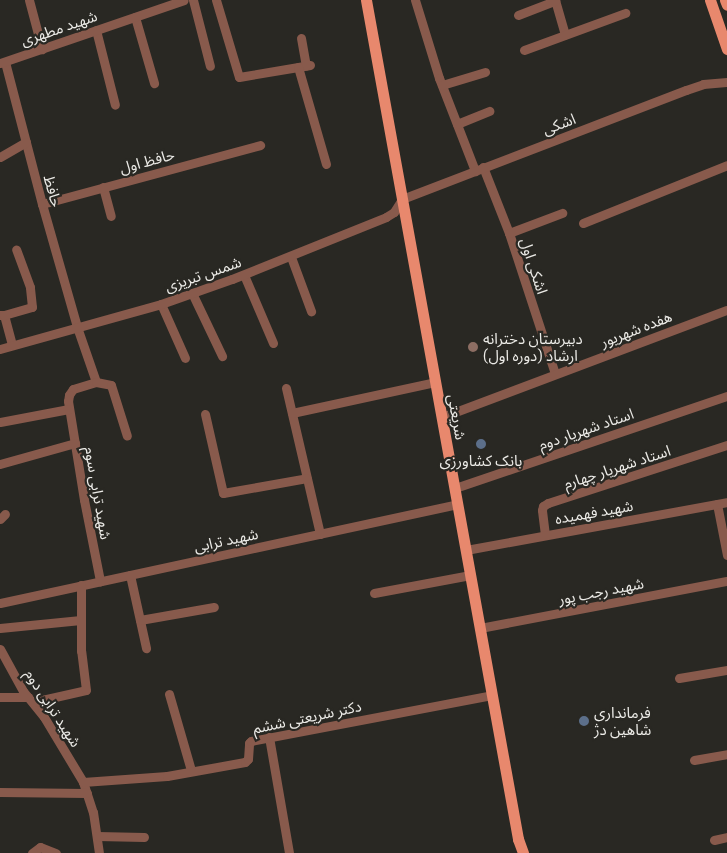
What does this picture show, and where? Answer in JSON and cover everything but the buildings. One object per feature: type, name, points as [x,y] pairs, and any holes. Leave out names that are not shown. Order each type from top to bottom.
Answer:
[{"type":"main road","name":"شریعتی","points":[[366,0],[518,839],[523,853]]},
{"type":"main road","points":[[710,0],[727,49]]},
{"type":"main road","points":[[726,0],[727,5]]},
{"type":"main road","name":"شریعتی","points":[[517,853],[518,839]]},
{"type":"street","points":[[28,0],[42,49]]},
{"type":"street","name":"شهید مطهری","points":[[2,63],[184,0]]},
{"type":"street","points":[[193,0],[210,66]]},
{"type":"street","points":[[216,0],[239,77],[305,66]]},
{"type":"street","name":"اشکی اول","points":[[416,0],[442,85],[457,124],[509,233],[555,374]]},
{"type":"street","points":[[518,15],[555,0],[565,35]]},
{"type":"street","points":[[524,50],[625,13]]},
{"type":"street","points":[[135,17],[154,83]]},
{"type":"street","points":[[96,30],[115,105]]},
{"type":"street","points":[[301,38],[305,66],[326,164]]},
{"type":"street","name":"حافظ","points":[[2,63],[77,327],[96,382]]},
{"type":"street","points":[[442,85],[485,72]]},
{"type":"street","name":"اشکی","points":[[402,198],[686,90],[703,84],[727,82]]},
{"type":"street","points":[[457,124],[489,111]]},
{"type":"street","points":[[0,156],[26,142]]},
{"type":"street","name":"حافظ اول","points":[[42,204],[260,145]]},
{"type":"street","points":[[582,223],[727,165]]},
{"type":"street","points":[[103,187],[111,216]]},
{"type":"street","name":"شمس تبریزی","points":[[0,349],[161,304],[244,275],[386,217],[394,212],[402,198]]},
{"type":"street","points":[[509,233],[562,213]]},
{"type":"street","points":[[12,345],[2,315],[32,307],[30,287],[16,248]]},
{"type":"street","points":[[291,257],[311,310]]},
{"type":"street","points":[[244,275],[273,343]]},
{"type":"street","points":[[192,293],[222,356]]},
{"type":"street","points":[[161,304],[185,358]]},
{"type":"street","name":"هفده شهریور","points":[[442,417],[727,310]]},
{"type":"street","points":[[0,422],[69,409],[69,395],[73,389],[96,382],[111,384],[127,436]]},
{"type":"street","points":[[292,413],[435,382]]},
{"type":"street","points":[[286,388],[320,534]]},
{"type":"street","name":"استاد شهریار دوم","points":[[455,488],[727,396]]},
{"type":"street","name":"شهید ترابی سوم","points":[[69,409],[100,581]]},
{"type":"street","points":[[205,414],[223,493],[307,478]]},
{"type":"street","points":[[0,464],[74,444]]},
{"type":"street","name":"استاد شهریار چهارم","points":[[545,535],[542,510],[543,506],[548,503],[727,445]]},
{"type":"street","name":"شهید فهمیده","points":[[466,550],[727,502]]},
{"type":"street","name":"شهید ترابی","points":[[0,603],[458,504]]},
{"type":"street","points":[[717,504],[727,555]]},
{"type":"street","points":[[130,575],[146,648]]},
{"type":"street","points":[[374,593],[470,575]]},
{"type":"street","name":"شهید رجب پور","points":[[480,628],[727,581]]},
{"type":"street","points":[[0,697],[31,700],[86,690],[81,651],[82,585]]},
{"type":"street","points":[[140,620],[214,607]]},
{"type":"street","points":[[0,628],[81,620]]},
{"type":"street","name":"شهید ترابی دوم","points":[[0,649],[83,782],[93,812],[99,853]]},
{"type":"street","points":[[680,678],[727,670]]},
{"type":"street","points":[[169,694],[192,770]]},
{"type":"street","name":"دکتر شریعتی ششم","points":[[83,782],[167,776],[245,762],[248,756],[249,743],[492,695]]},
{"type":"street","points":[[269,738],[289,853]]},
{"type":"street","points":[[694,760],[727,754]]},
{"type":"street","points":[[0,792],[86,793]]},
{"type":"street","points":[[97,836],[144,836]]},
{"type":"street","points":[[714,840],[727,837]]},
{"type":"street","points":[[32,853],[40,847],[56,853]]},
{"type":"place","name":"دبیرستان دخترانه ارشاد (دوره اول)","points":[[473,347]]},
{"type":"place","name":"بانک کشاورزی","points":[[481,444]]},
{"type":"place","name":"فرمانداری شاهین دژ","points":[[584,721]]}]
